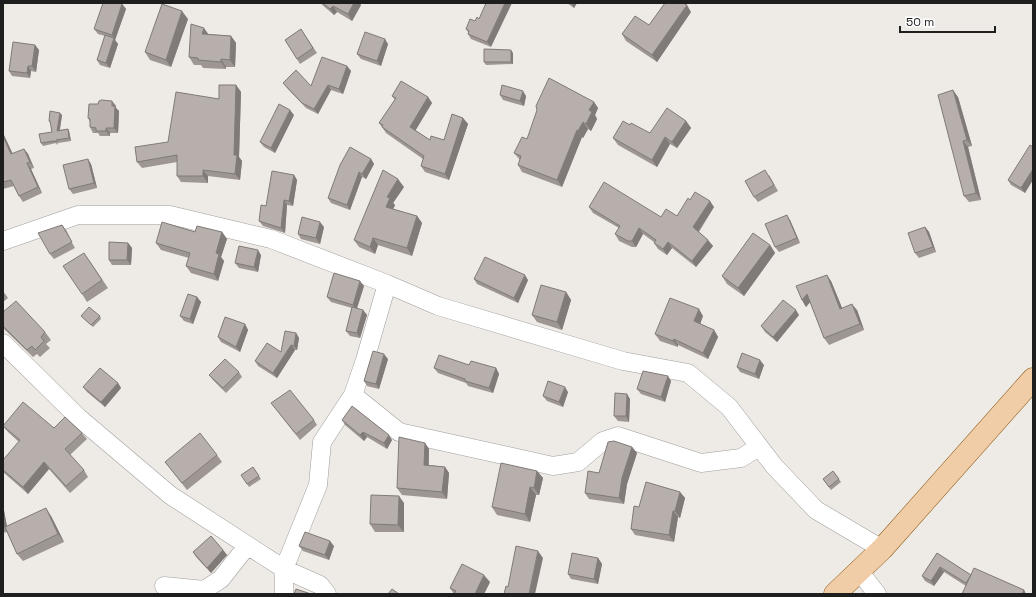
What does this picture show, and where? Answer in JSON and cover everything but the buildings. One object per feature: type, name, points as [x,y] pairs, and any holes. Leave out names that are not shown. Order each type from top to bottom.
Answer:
[{"type":"main road","points":[[834,594],[882,550],[1033,379]]},
{"type":"street","points":[[3,241],[78,215],[170,214],[271,239],[387,284],[438,306],[460,313],[623,361],[688,373],[729,407],[774,466],[816,510],[882,550]]},
{"type":"street","points":[[284,594],[284,569],[318,486],[322,442],[353,395],[387,284]]},
{"type":"street","points":[[3,343],[78,417],[164,490],[284,569],[320,585],[327,594]]},
{"type":"street","points":[[353,395],[399,432],[553,466],[578,462],[603,441],[618,436],[701,463],[741,458],[759,447]]},
{"type":"street","points":[[164,586],[204,590],[221,578],[247,546]]},
{"type":"street","points":[[859,571],[877,594]]}]
